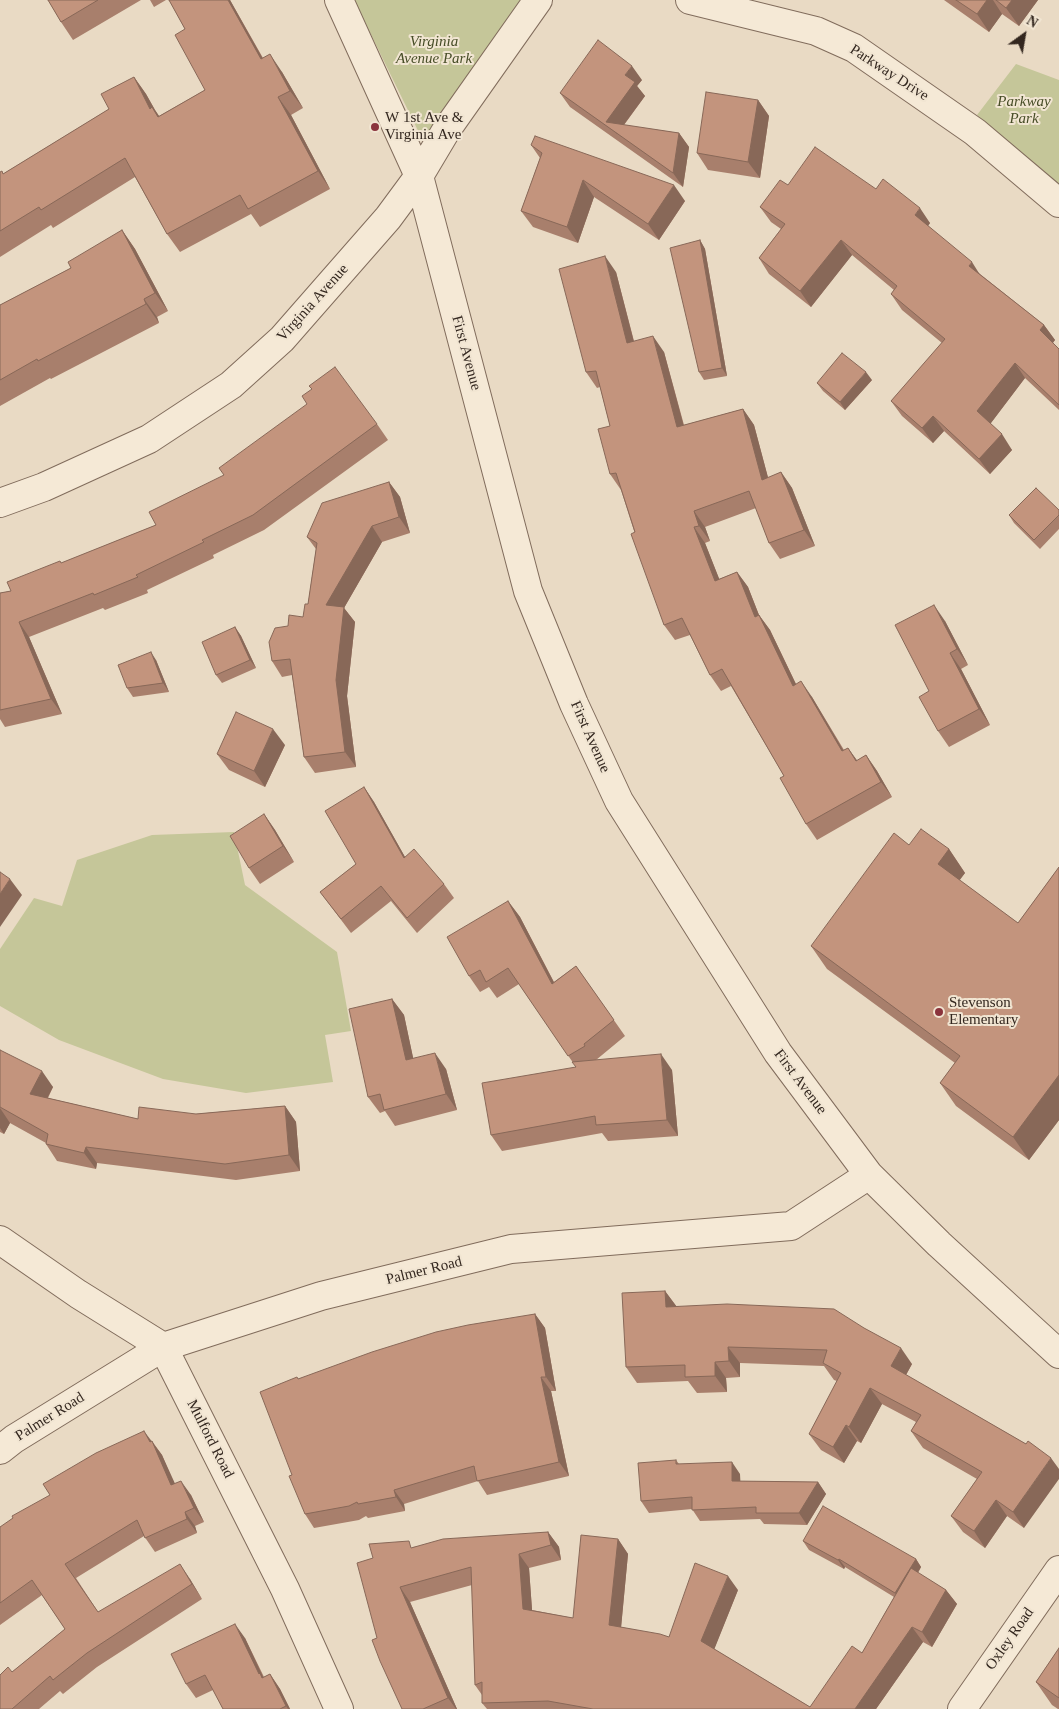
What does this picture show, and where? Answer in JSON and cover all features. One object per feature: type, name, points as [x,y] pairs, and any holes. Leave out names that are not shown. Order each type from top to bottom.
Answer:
[{"type":"street","name":"First Avenue","points":[[339,0],[419,176],[528,591],[574,704],[624,809],[778,1053],[870,1175],[939,1244],[1059,1354]]},
{"type":"street","name":"Virginia Avenue","points":[[0,503],[44,487],[150,439],[231,385],[282,340],[388,218],[419,176],[447,129],[538,0]]},
{"type":"street","name":"Parkway Drive","points":[[690,0],[816,31],[854,48],[975,132],[1059,203]]},
{"type":"street","name":"Palmer Road","points":[[0,1450],[14,1439],[163,1347],[321,1296],[511,1249],[791,1226],[870,1175]]},
{"type":"street","points":[[0,1240],[78,1294],[163,1347]]},
{"type":"street","name":"Mulford Road","points":[[163,1347],[285,1589],[339,1709]]},
{"type":"street","name":"Oxley Road","points":[[962,1709],[1059,1570]]},
{"type":"green space","name":"Virginia Avenue Park","points":[[354,0],[529,0],[427,149]]},
{"type":"green space","name":"Parkway Park","points":[[1016,64],[1059,80],[1059,187],[977,115]]},
{"type":"green space","points":[[234,832],[245,885],[337,952],[351,1031],[325,1035],[333,1082],[246,1093],[163,1079],[59,1040],[0,1006],[0,949],[34,898],[62,906],[77,860],[152,835]]},
{"type":"building","points":[[48,0],[98,0],[61,22]]},
{"type":"building","points":[[169,0],[228,0],[261,59],[270,54],[290,91],[278,97],[318,171],[248,209],[240,195],[167,234],[125,158],[41,210],[39,207],[0,231],[0,172],[2,171],[3,174],[109,109],[101,94],[134,77],[150,109],[152,107],[158,117],[205,90],[175,35],[185,29]]},
{"type":"building","points":[[956,0],[987,0],[977,14]]},
{"type":"building","points":[[996,0],[1012,0],[1006,8]]},
{"type":"building","points":[[598,40],[632,66],[625,75],[635,82],[606,122],[679,133],[673,173],[560,93]]},
{"type":"building","points":[[706,92],[758,100],[748,162],[697,153]]},
{"type":"building","points":[[535,136],[674,185],[648,224],[583,180],[567,227],[521,211],[542,153],[531,145]]},
{"type":"building","points":[[815,147],[876,189],[883,179],[920,208],[915,215],[972,262],[969,266],[1044,325],[1040,330],[1059,349],[1059,405],[1015,363],[977,411],[1002,434],[979,459],[933,416],[922,428],[891,401],[945,339],[891,294],[897,286],[841,240],[800,291],[759,258],[785,224],[760,207],[780,180],[788,185]]},
{"type":"building","points":[[122,230],[155,293],[144,299],[146,304],[38,361],[37,359],[0,380],[0,305],[71,268],[68,262]]},
{"type":"building","points":[[700,240],[722,368],[699,372],[670,248]]},
{"type":"building","points":[[605,256],[627,343],[653,336],[677,427],[743,409],[762,480],[781,472],[804,530],[769,543],[749,491],[694,511],[699,526],[694,527],[715,581],[737,572],[755,617],[759,615],[793,686],[801,681],[842,751],[848,748],[856,761],[866,755],[881,782],[806,824],[780,778],[784,776],[722,669],[710,675],[682,618],[664,625],[631,534],[635,532],[616,473],[610,474],[598,429],[610,426],[596,371],[586,372],[559,269]]},
{"type":"building","points":[[842,353],[866,372],[840,402],[817,383]]},
{"type":"building","points":[[335,367],[377,424],[253,515],[202,540],[204,542],[136,575],[138,577],[19,622],[51,699],[0,710],[0,593],[11,591],[7,582],[60,561],[61,563],[156,525],[149,512],[224,475],[219,468],[307,404],[302,396],[312,389],[309,386]]},
{"type":"building","points":[[389,482],[399,517],[372,526],[326,605],[344,607],[336,680],[345,752],[304,757],[290,659],[272,661],[269,642],[275,628],[288,626],[289,615],[303,617],[305,604],[308,604],[317,543],[307,537],[322,503]]},
{"type":"building","points":[[1036,488],[1059,510],[1059,515],[1034,540],[1009,515]]},
{"type":"building","points":[[934,605],[957,649],[950,653],[979,709],[938,731],[919,697],[929,691],[895,625]]},
{"type":"building","points":[[235,627],[250,660],[216,675],[202,642]]},
{"type":"building","points":[[151,652],[163,683],[127,688],[118,665]]},
{"type":"building","points":[[236,712],[273,729],[254,771],[217,754]]},
{"type":"building","points":[[364,787],[404,858],[414,849],[444,884],[407,918],[381,886],[341,919],[320,892],[356,864],[325,811]]},
{"type":"building","points":[[264,814],[283,846],[249,868],[230,836]]},
{"type":"building","name":"Stevenson Elementary","points":[[921,829],[949,849],[938,864],[1018,923],[1059,867],[1059,1075],[1013,1137],[940,1083],[960,1056],[811,946],[894,833],[909,845]]},
{"type":"building","points":[[0,872],[10,879],[0,894]]},
{"type":"building","points":[[508,901],[552,984],[576,966],[614,1020],[584,1044],[585,1046],[568,1056],[508,968],[486,982],[480,970],[469,976],[447,937]]},
{"type":"building","points":[[392,999],[406,1060],[435,1053],[446,1094],[384,1110],[380,1094],[368,1097],[349,1009]]},
{"type":"building","points":[[0,1050],[42,1071],[30,1094],[138,1119],[139,1107],[196,1114],[285,1106],[289,1155],[225,1164],[86,1147],[84,1153],[46,1144],[48,1134],[0,1107]]},
{"type":"building","points":[[661,1054],[667,1120],[596,1125],[595,1116],[491,1135],[482,1083],[576,1067],[572,1062]]},
{"type":"building","points":[[665,1291],[666,1307],[727,1304],[834,1309],[901,1348],[891,1366],[1026,1444],[1028,1441],[1051,1458],[1013,1512],[996,1500],[974,1531],[951,1516],[982,1472],[911,1431],[921,1415],[870,1388],[849,1427],[846,1425],[833,1447],[809,1434],[841,1373],[823,1363],[827,1350],[728,1347],[729,1361],[715,1362],[715,1376],[685,1377],[685,1365],[626,1367],[622,1293]]},
{"type":"building","points":[[535,1314],[546,1377],[541,1377],[559,1462],[477,1481],[474,1466],[394,1490],[396,1497],[358,1504],[357,1502],[349,1506],[305,1514],[289,1476],[292,1475],[260,1392],[297,1377],[298,1379],[372,1352],[436,1332]]},
{"type":"building","points":[[144,1431],[150,1442],[152,1441],[171,1485],[181,1481],[194,1508],[185,1512],[187,1519],[145,1538],[137,1520],[65,1564],[98,1612],[180,1564],[192,1584],[87,1653],[53,1680],[50,1676],[12,1709],[0,1709],[0,1675],[8,1667],[12,1672],[65,1629],[32,1580],[0,1603],[0,1527],[13,1518],[12,1516],[50,1495],[43,1484],[96,1453]]},
{"type":"building","points":[[676,1460],[676,1464],[732,1462],[732,1481],[818,1482],[799,1513],[756,1513],[756,1507],[692,1510],[692,1497],[641,1501],[638,1463]]},
{"type":"building","points":[[823,1506],[916,1559],[895,1593],[839,1559],[803,1541]]},
{"type":"building","points":[[548,1532],[551,1545],[519,1554],[523,1609],[573,1618],[581,1535],[618,1539],[609,1625],[669,1637],[695,1563],[728,1576],[701,1641],[810,1707],[852,1646],[862,1653],[911,1568],[946,1590],[922,1632],[912,1627],[855,1709],[593,1709],[548,1701],[482,1703],[482,1682],[475,1685],[471,1567],[400,1587],[448,1698],[423,1709],[402,1709],[372,1640],[377,1638],[357,1563],[373,1558],[369,1544],[409,1541],[411,1548],[443,1539]]},
{"type":"building","points":[[235,1624],[259,1674],[262,1678],[270,1674],[286,1706],[280,1709],[223,1709],[205,1675],[186,1684],[171,1654]]},
{"type":"building","points":[[1059,1648],[1059,1698],[1036,1682]]},
{"type":"place","name":"W 1st Ave & Virginia Ave","points":[[375,127]]},
{"type":"place","name":"Stevenson Elementary","points":[[939,1012]]}]
